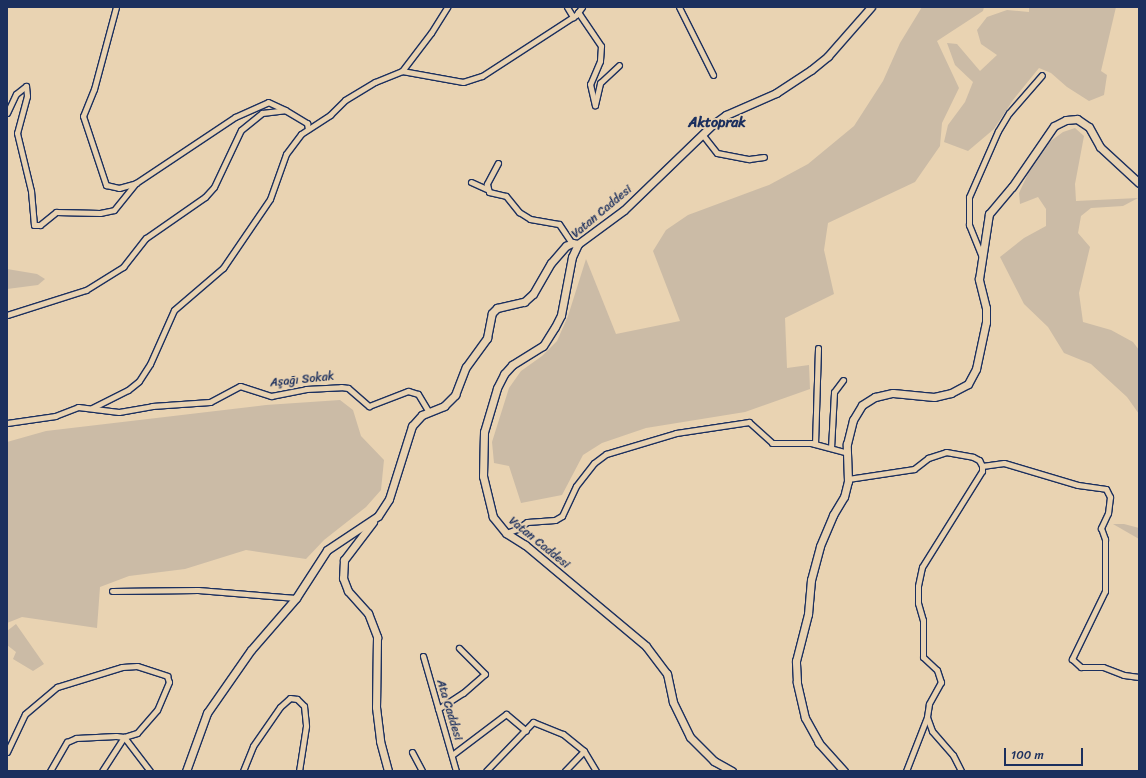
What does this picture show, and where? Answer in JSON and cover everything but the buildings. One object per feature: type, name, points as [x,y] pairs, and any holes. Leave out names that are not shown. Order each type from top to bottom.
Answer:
[{"type":"street","points":[[116,7],[94,89],[83,116],[106,185],[118,188],[136,183]]},
{"type":"street","points":[[447,7],[431,33],[402,71],[463,82],[476,78],[573,17],[582,7]]},
{"type":"street","points":[[567,7],[573,17]]},
{"type":"street","points":[[679,7],[713,75]]},
{"type":"street","name":"Vatan Caddesi","points":[[732,771],[714,761],[690,738],[672,702],[667,674],[646,646],[525,545],[506,533],[493,517],[483,476],[482,451],[489,410],[504,374],[512,365],[543,346],[555,327],[561,315],[575,243],[624,210],[702,134],[726,116],[797,82],[828,56],[871,7]]},
{"type":"street","points":[[578,12],[601,46],[600,61],[590,84],[594,105],[600,83],[619,65]]},
{"type":"street","name":"Aşağı Sokak","points":[[92,408],[128,390],[139,381],[150,364],[174,310],[223,268],[270,199],[286,154],[308,129],[330,115],[345,100],[375,82],[402,71]]},
{"type":"street","points":[[983,258],[969,225],[969,196],[998,131],[1009,113],[1042,75]]},
{"type":"street","points":[[7,113],[16,94],[26,86],[27,96],[18,133],[31,191],[34,225],[40,225],[56,212],[100,213],[114,210],[136,183],[235,117],[260,104],[268,102],[285,110],[307,123],[308,129]]},
{"type":"street","points":[[7,315],[86,290],[123,266],[146,238],[205,197],[214,187],[241,130],[262,113],[285,110]]},
{"type":"street","points":[[844,771],[819,743],[806,718],[797,682],[796,661],[808,614],[811,580],[820,546],[832,514],[844,497],[848,479],[848,453],[853,420],[862,405],[875,397],[893,393],[934,397],[951,393],[968,384],[976,369],[986,322],[986,308],[978,279],[983,258],[989,214],[1012,187],[1054,126],[1066,120],[1078,119],[1088,127],[1100,147],[1139,183]]},
{"type":"street","points":[[702,134],[717,153],[749,159],[764,157]]},
{"type":"street","points":[[487,189],[498,163]]},
{"type":"street","points":[[388,771],[380,741],[376,707],[377,637],[368,613],[348,591],[343,578],[344,560],[378,516],[392,492],[412,426],[429,412],[444,406],[455,395],[466,367],[486,338],[492,313],[497,308],[524,302],[551,263],[575,243],[559,224],[530,219],[519,212],[506,196],[489,192],[487,189],[471,182]]},
{"type":"street","points":[[815,444],[818,348]]},
{"type":"street","points":[[831,448],[834,392],[843,380]]},
{"type":"street","name":"Aşağı Sokak","points":[[7,423],[55,416],[78,407],[119,412],[152,406],[210,402],[240,386],[271,396],[306,389],[348,388],[369,406],[401,392],[413,392],[423,400],[429,412]]},
{"type":"street","points":[[506,533],[527,522],[555,520],[562,516],[576,486],[594,464],[606,454],[676,433],[749,422],[772,443],[815,444],[848,453]]},
{"type":"street","points":[[848,479],[914,469],[928,458],[946,452],[973,457],[979,460],[982,466],[982,471],[948,528],[930,552],[919,576],[918,602],[923,620],[923,657],[937,670],[941,682],[929,704],[927,717],[906,771]]},
{"type":"street","points":[[982,466],[1004,463],[1078,485],[1106,489],[1110,497],[1108,514],[1101,528],[1105,539],[1105,591],[1072,659],[1081,667],[1103,667],[1124,675],[1139,677]]},
{"type":"street","points":[[186,771],[207,713],[251,650],[296,598],[327,550],[378,516]]},
{"type":"street","points":[[112,591],[198,590],[296,598]]},
{"type":"street","points":[[438,709],[464,693],[485,674],[459,648]]},
{"type":"street","name":"Ata Caddesi","points":[[423,656],[456,771]]},
{"type":"street","points":[[7,752],[25,714],[57,686],[122,667],[137,666],[167,676],[169,682],[156,710],[137,733],[124,737],[76,738],[67,742],[50,771]]},
{"type":"street","points":[[243,771],[253,746],[280,707],[290,698],[297,699],[304,706],[306,726],[299,771]]},
{"type":"street","points":[[452,755],[506,714],[526,731]]},
{"type":"street","points":[[927,717],[932,731],[953,755],[961,771]]},
{"type":"street","points":[[486,771],[533,722],[544,725],[563,734],[584,751],[596,771]]},
{"type":"street","points":[[102,771],[124,737]]},
{"type":"street","points":[[124,737],[150,771]]},
{"type":"street","points":[[565,771],[584,751]]},
{"type":"street","points":[[412,752],[422,771]]},
{"type":"shaded area","points":[[922,7],[984,7],[983,11],[937,41],[959,88],[942,123],[940,146],[915,182],[828,223],[824,250],[834,294],[785,318],[787,368],[809,365],[810,389],[745,412],[646,428],[602,443],[583,455],[562,495],[521,503],[509,466],[494,463],[492,442],[509,388],[521,371],[542,356],[557,341],[568,316],[586,259],[616,334],[680,321],[653,251],[666,230],[688,215],[769,185],[808,164],[854,126],[883,81],[900,43]]},
{"type":"shaded area","points":[[1029,7],[1116,7],[1101,71],[1107,75],[1104,95],[1089,101],[1067,87],[1051,73],[1039,68],[1013,100],[994,129],[968,151],[944,142],[948,125],[965,102],[973,82],[955,65],[947,43],[957,44],[980,71],[997,55],[981,44],[977,30],[987,17],[1007,10],[1029,12]]},
{"type":"shaded area","points":[[1075,128],[1084,136],[1075,184],[1076,201],[1138,198],[1123,206],[1091,208],[1081,216],[1078,233],[1090,247],[1079,293],[1083,322],[1111,330],[1133,342],[1139,350],[1139,414],[1127,397],[1091,364],[1064,353],[1048,327],[1024,304],[1000,257],[1024,238],[1046,226],[1046,209],[1038,197],[1020,204],[1019,193],[1031,167],[1048,143],[1063,132]]},
{"type":"shaded area","points":[[7,269],[37,274],[45,279],[38,285],[7,289]]},
{"type":"shaded area","points":[[340,400],[353,410],[361,436],[384,460],[381,490],[366,507],[324,540],[306,559],[246,550],[185,569],[129,576],[100,587],[97,628],[22,617],[7,623],[7,442],[46,431],[266,405]]},
{"type":"shaded area","points":[[1113,524],[1124,524],[1139,528],[1139,539]]},
{"type":"shaded area","points":[[16,624],[44,664],[33,671],[13,659],[16,652],[7,645],[7,631]]},
{"type":"district","name":"Aktoprak","points":[[717,123]]}]
